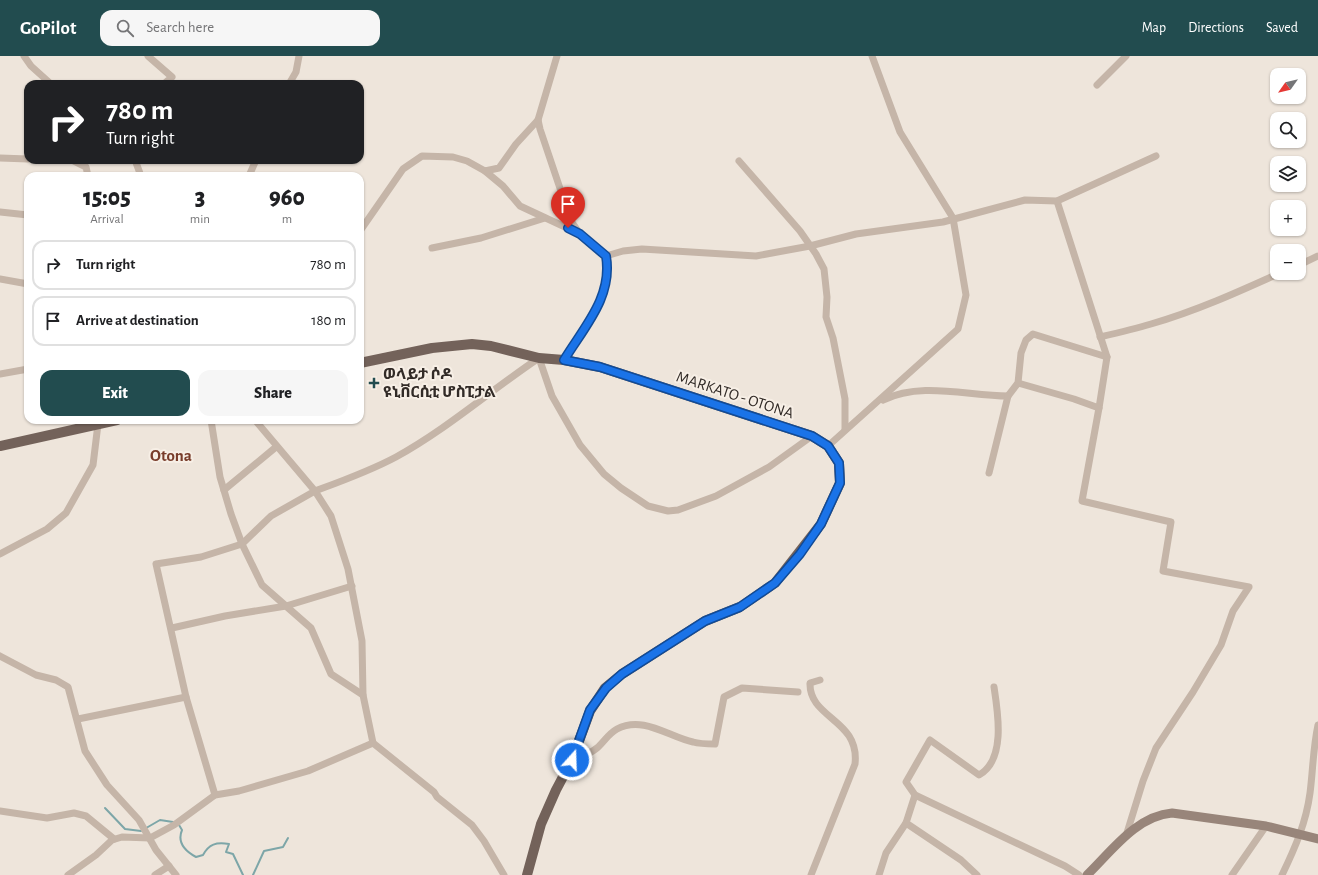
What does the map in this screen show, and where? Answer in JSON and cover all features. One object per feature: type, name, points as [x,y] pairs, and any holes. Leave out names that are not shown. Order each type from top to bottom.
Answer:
[{"type":"main road","name":"MARKATO - OTONA","points":[[364,362],[432,348],[472,344],[491,346],[539,358],[564,360],[600,367],[812,436],[828,446],[839,463],[840,483],[821,524],[775,583],[740,607],[705,621],[648,657],[606,688],[590,710],[572,760],[556,790],[541,824],[527,875]]},
{"type":"main road","points":[[0,446],[98,424]]},
{"type":"main road","points":[[1087,875],[1126,836],[1150,818],[1159,814],[1172,813],[1266,826],[1318,839]]},
{"type":"street","points":[[24,56],[31,66],[47,80]]},
{"type":"street","points":[[148,56],[172,77],[169,80]]},
{"type":"street","points":[[291,80],[296,72],[299,56]]},
{"type":"street","points":[[485,171],[499,168],[516,144],[538,120],[557,56]]},
{"type":"street","points":[[828,446],[958,329],[966,295],[953,218],[900,132],[872,56]]},
{"type":"street","points":[[1097,85],[1126,56]]},
{"type":"street","points":[[538,120],[560,194],[571,221],[580,234],[606,256],[609,270],[603,294],[592,320],[577,339],[564,360]]},
{"type":"street","points":[[364,225],[403,169],[422,156],[453,158],[467,161],[485,171],[503,186],[520,206],[580,234]]},
{"type":"street","points":[[606,256],[623,251],[642,249],[756,256],[810,246],[856,234],[943,222],[953,218],[1025,200],[1057,202],[1156,156]]},
{"type":"street","points":[[0,158],[24,159]]},
{"type":"street","points":[[739,161],[810,246],[824,269],[827,297],[826,317],[834,338],[845,399],[845,430]]},
{"type":"street","points":[[80,164],[86,167],[87,172]]},
{"type":"street","points":[[1057,202],[1107,357],[1082,501],[1171,522],[1164,571],[1249,587],[1234,611],[1221,645],[1193,692],[1156,748],[1143,781],[1126,836]]},
{"type":"street","points":[[0,212],[24,215]]},
{"type":"street","points":[[432,248],[481,238],[545,218]]},
{"type":"street","points":[[1306,262],[1318,256]]},
{"type":"street","points":[[1100,337],[1152,324],[1227,297],[1270,278]]},
{"type":"street","points":[[0,279],[24,283]]},
{"type":"street","points":[[989,474],[1008,396],[1018,383],[1021,353],[1026,340],[1034,334],[1107,357]]},
{"type":"street","points":[[215,795],[186,697],[172,628],[156,564],[201,557],[242,544],[271,516],[315,491],[362,474],[397,457],[480,402],[539,358],[552,396],[580,445],[604,474],[621,488],[648,506],[668,511],[678,510],[716,496],[769,467],[812,436]]},
{"type":"street","points":[[0,374],[24,371]]},
{"type":"street","points":[[1018,383],[1099,408]]},
{"type":"street","points":[[878,402],[896,394],[911,392],[952,392],[990,396],[1008,396]]},
{"type":"street","points":[[0,554],[47,529],[66,513],[93,465],[98,424]]},
{"type":"street","points":[[212,424],[220,477],[224,490],[242,544],[262,585],[311,628],[331,674],[363,695]]},
{"type":"street","points":[[258,424],[276,447],[315,491],[331,516],[352,586],[362,641],[363,695],[373,743],[472,825],[484,840],[504,875]]},
{"type":"street","points":[[224,490],[276,447]]},
{"type":"street","points":[[172,628],[225,616],[286,606],[352,586]]},
{"type":"street","points":[[0,656],[36,675],[56,680],[68,687],[78,719],[85,751],[107,785],[138,820],[176,875]]},
{"type":"street","points":[[811,875],[855,764],[856,757],[855,744],[847,732],[814,702],[810,693],[810,683],[820,680]]},
{"type":"street","points":[[572,760],[586,755],[597,748],[606,737],[618,729],[631,725],[645,725],[693,742],[715,744],[724,697],[728,694],[742,688],[798,692]]},
{"type":"street","points":[[994,688],[997,709],[998,747],[985,772],[979,775],[930,740],[906,782],[915,796],[1065,866],[1079,875]]},
{"type":"street","points":[[78,719],[186,697]]},
{"type":"street","points":[[1282,875],[1301,835],[1314,794],[1318,725]]},
{"type":"street","points":[[68,875],[96,855],[114,839],[146,833],[174,825],[215,795],[240,791],[308,771],[373,743]]},
{"type":"street","points":[[879,875],[886,853],[906,823],[915,796]]},
{"type":"street","points":[[0,811],[47,818],[74,813],[86,816],[114,839]]},
{"type":"street","points":[[906,823],[961,860],[977,875]]},
{"type":"street","points":[[1232,875],[1266,826]]},
{"type":"street","points":[[1301,835],[1318,842]]},
{"type":"street","points":[[155,875],[169,866]]},
{"type":"waterway","points":[[105,808],[125,829],[141,831],[160,820],[173,822]]},
{"type":"waterway","points":[[179,825],[182,830],[181,842],[183,846],[188,852],[196,857],[203,855],[210,846],[220,843],[229,844],[226,852],[233,854],[243,875]]},
{"type":"waterway","points":[[253,875],[264,851],[283,847],[288,838]]},
{"type":"place","name":"ወላይታ ሶዶ ዩኒቨርሲቲ ሆስፒታል","points":[[374,383]]},
{"type":"district","name":"Otona","points":[[171,455]]},
{"type":"route","points":[[568,228],[580,234],[606,256],[609,270],[603,294],[592,320],[577,339],[564,360],[600,367],[737,413],[812,436],[828,446],[839,463],[840,483],[821,524],[800,554],[775,583],[740,607],[705,621],[622,674],[606,688],[590,710],[572,760]]}]
